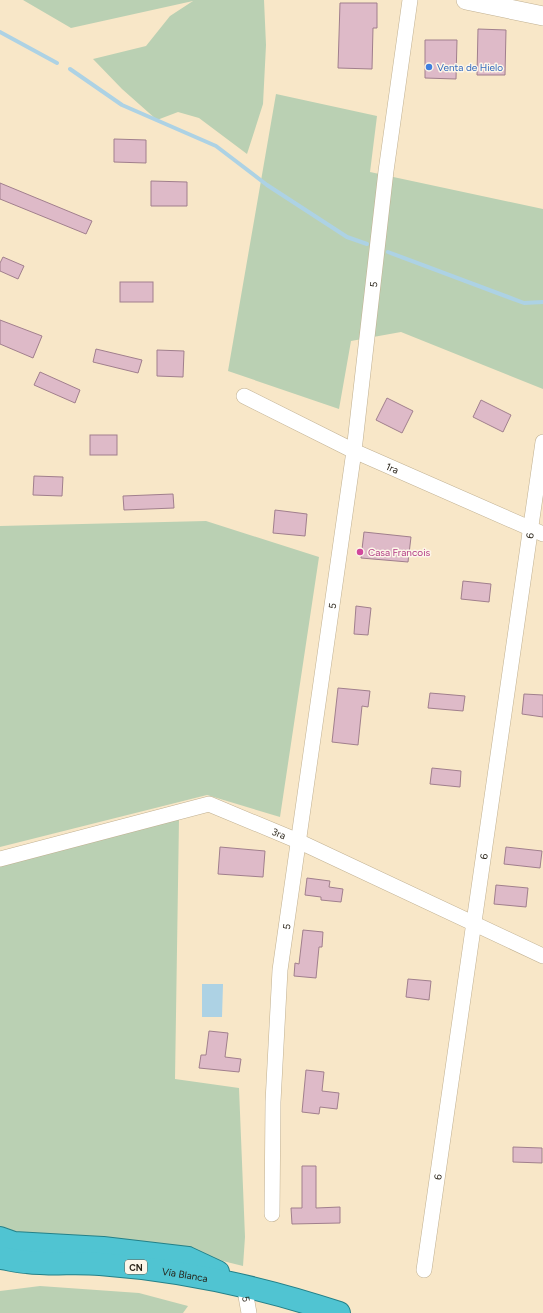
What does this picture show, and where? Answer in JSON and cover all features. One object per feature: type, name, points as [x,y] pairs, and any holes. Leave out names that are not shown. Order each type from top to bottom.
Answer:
[{"type":"highway","points":[[0,1238],[14,1243],[103,1248],[188,1258],[244,1285]]},
{"type":"highway","name":"Vía Blanca","points":[[0,1258],[27,1262],[98,1264],[138,1268],[244,1285],[293,1297],[339,1313]]},
{"type":"highway","name":"Vía Blanca","points":[[0,1272],[27,1262]]},
{"type":"street","name":"5","points":[[272,1214],[273,1102],[280,970],[354,451],[386,171],[410,0]]},
{"type":"street","points":[[466,0],[543,16]]},
{"type":"street","name":"1ra","points":[[244,396],[354,451],[537,531]]},
{"type":"street","name":"6","points":[[424,1270],[474,925],[537,531],[543,442]]},
{"type":"street","name":"3ra","points":[[0,859],[208,804],[298,841],[474,925],[543,956]]},
{"type":"street","name":"5","points":[[244,1285],[249,1313]]},
{"type":"green space","points":[[23,0],[264,0],[266,45],[263,104],[247,154],[199,118],[178,112],[157,120],[122,89],[93,59],[146,46],[170,16],[193,1],[71,28]]},
{"type":"green space","points":[[276,94],[377,116],[370,172],[543,209],[543,389],[401,332],[351,341],[339,409],[228,371]]},
{"type":"green space","points":[[206,521],[319,557],[280,817],[207,795],[0,847],[0,526]]},
{"type":"green space","points":[[179,819],[175,1079],[239,1088],[245,1237],[243,1266],[166,1247],[15,1234],[0,1228],[0,865]]},
{"type":"green space","points":[[40,1286],[139,1293],[188,1306],[183,1313],[0,1313],[0,1291]]},
{"type":"water","points":[[202,984],[223,984],[222,1017],[202,1017]]},
{"type":"building","points":[[340,3],[377,3],[377,28],[373,28],[372,69],[338,68]]},
{"type":"building","points":[[478,29],[506,30],[505,75],[477,75]]},
{"type":"building","points":[[425,40],[457,40],[456,79],[425,78]]},
{"type":"building","points":[[114,139],[146,140],[146,163],[114,162]]},
{"type":"building","points":[[151,181],[187,182],[187,206],[151,206]]},
{"type":"building","points":[[0,183],[92,221],[86,234],[0,199]]},
{"type":"building","points":[[3,257],[24,266],[18,279],[0,271],[0,263]]},
{"type":"building","points":[[120,282],[153,282],[153,302],[120,302]]},
{"type":"building","points":[[0,320],[42,336],[33,358],[0,344]]},
{"type":"building","points":[[96,349],[142,360],[138,373],[93,362]]},
{"type":"building","points":[[157,350],[184,351],[183,377],[157,376]]},
{"type":"building","points":[[40,372],[80,390],[75,403],[34,385]]},
{"type":"building","points":[[387,398],[413,411],[402,433],[376,420]]},
{"type":"building","points":[[481,400],[511,415],[503,432],[473,417]]},
{"type":"building","points":[[90,435],[117,435],[117,455],[90,455]]},
{"type":"building","points":[[34,476],[63,477],[62,496],[33,495]]},
{"type":"building","points":[[173,494],[174,508],[124,510],[123,496]]},
{"type":"building","points":[[275,510],[307,514],[305,536],[273,533]]},
{"type":"building","points":[[364,532],[411,537],[408,562],[361,558]]},
{"type":"building","points":[[463,581],[491,584],[489,602],[461,599]]},
{"type":"building","points":[[356,606],[371,608],[368,635],[354,634]]},
{"type":"building","points":[[338,688],[370,691],[368,707],[362,706],[358,745],[332,742]]},
{"type":"building","points":[[430,693],[465,696],[463,711],[428,708]]},
{"type":"building","points":[[524,694],[543,695],[543,717],[522,714]]},
{"type":"building","points":[[432,768],[461,771],[460,787],[430,784]]},
{"type":"building","points":[[220,847],[265,851],[263,877],[218,874]]},
{"type":"building","points":[[506,847],[542,851],[540,868],[504,864]]},
{"type":"building","points":[[307,878],[330,881],[329,887],[343,889],[341,902],[321,900],[321,897],[305,895]]},
{"type":"building","points":[[496,885],[528,888],[526,907],[494,904]]},
{"type":"building","points":[[303,930],[323,932],[322,947],[319,947],[316,978],[294,976],[295,963],[299,964]]},
{"type":"building","points":[[408,979],[431,981],[429,1000],[406,997]]},
{"type":"building","points":[[209,1031],[228,1033],[225,1057],[241,1059],[239,1072],[199,1068],[201,1055],[206,1055]]},
{"type":"building","points":[[306,1070],[324,1072],[322,1091],[339,1093],[337,1109],[320,1107],[319,1114],[302,1112]]},
{"type":"building","points":[[513,1147],[542,1148],[542,1163],[513,1162]]},
{"type":"building","points":[[302,1166],[316,1166],[316,1208],[340,1207],[340,1223],[292,1224],[291,1208],[302,1208]]},
{"type":"waterway","points":[[0,32],[57,63]]},
{"type":"waterway","points":[[70,69],[122,105],[216,146],[267,185],[347,237],[367,244]]},
{"type":"waterway","points":[[388,252],[524,303],[543,302]]},
{"type":"place","name":"Venta de Hielo","points":[[429,67]]},
{"type":"place","name":"Casa Francois","points":[[360,552]]}]
